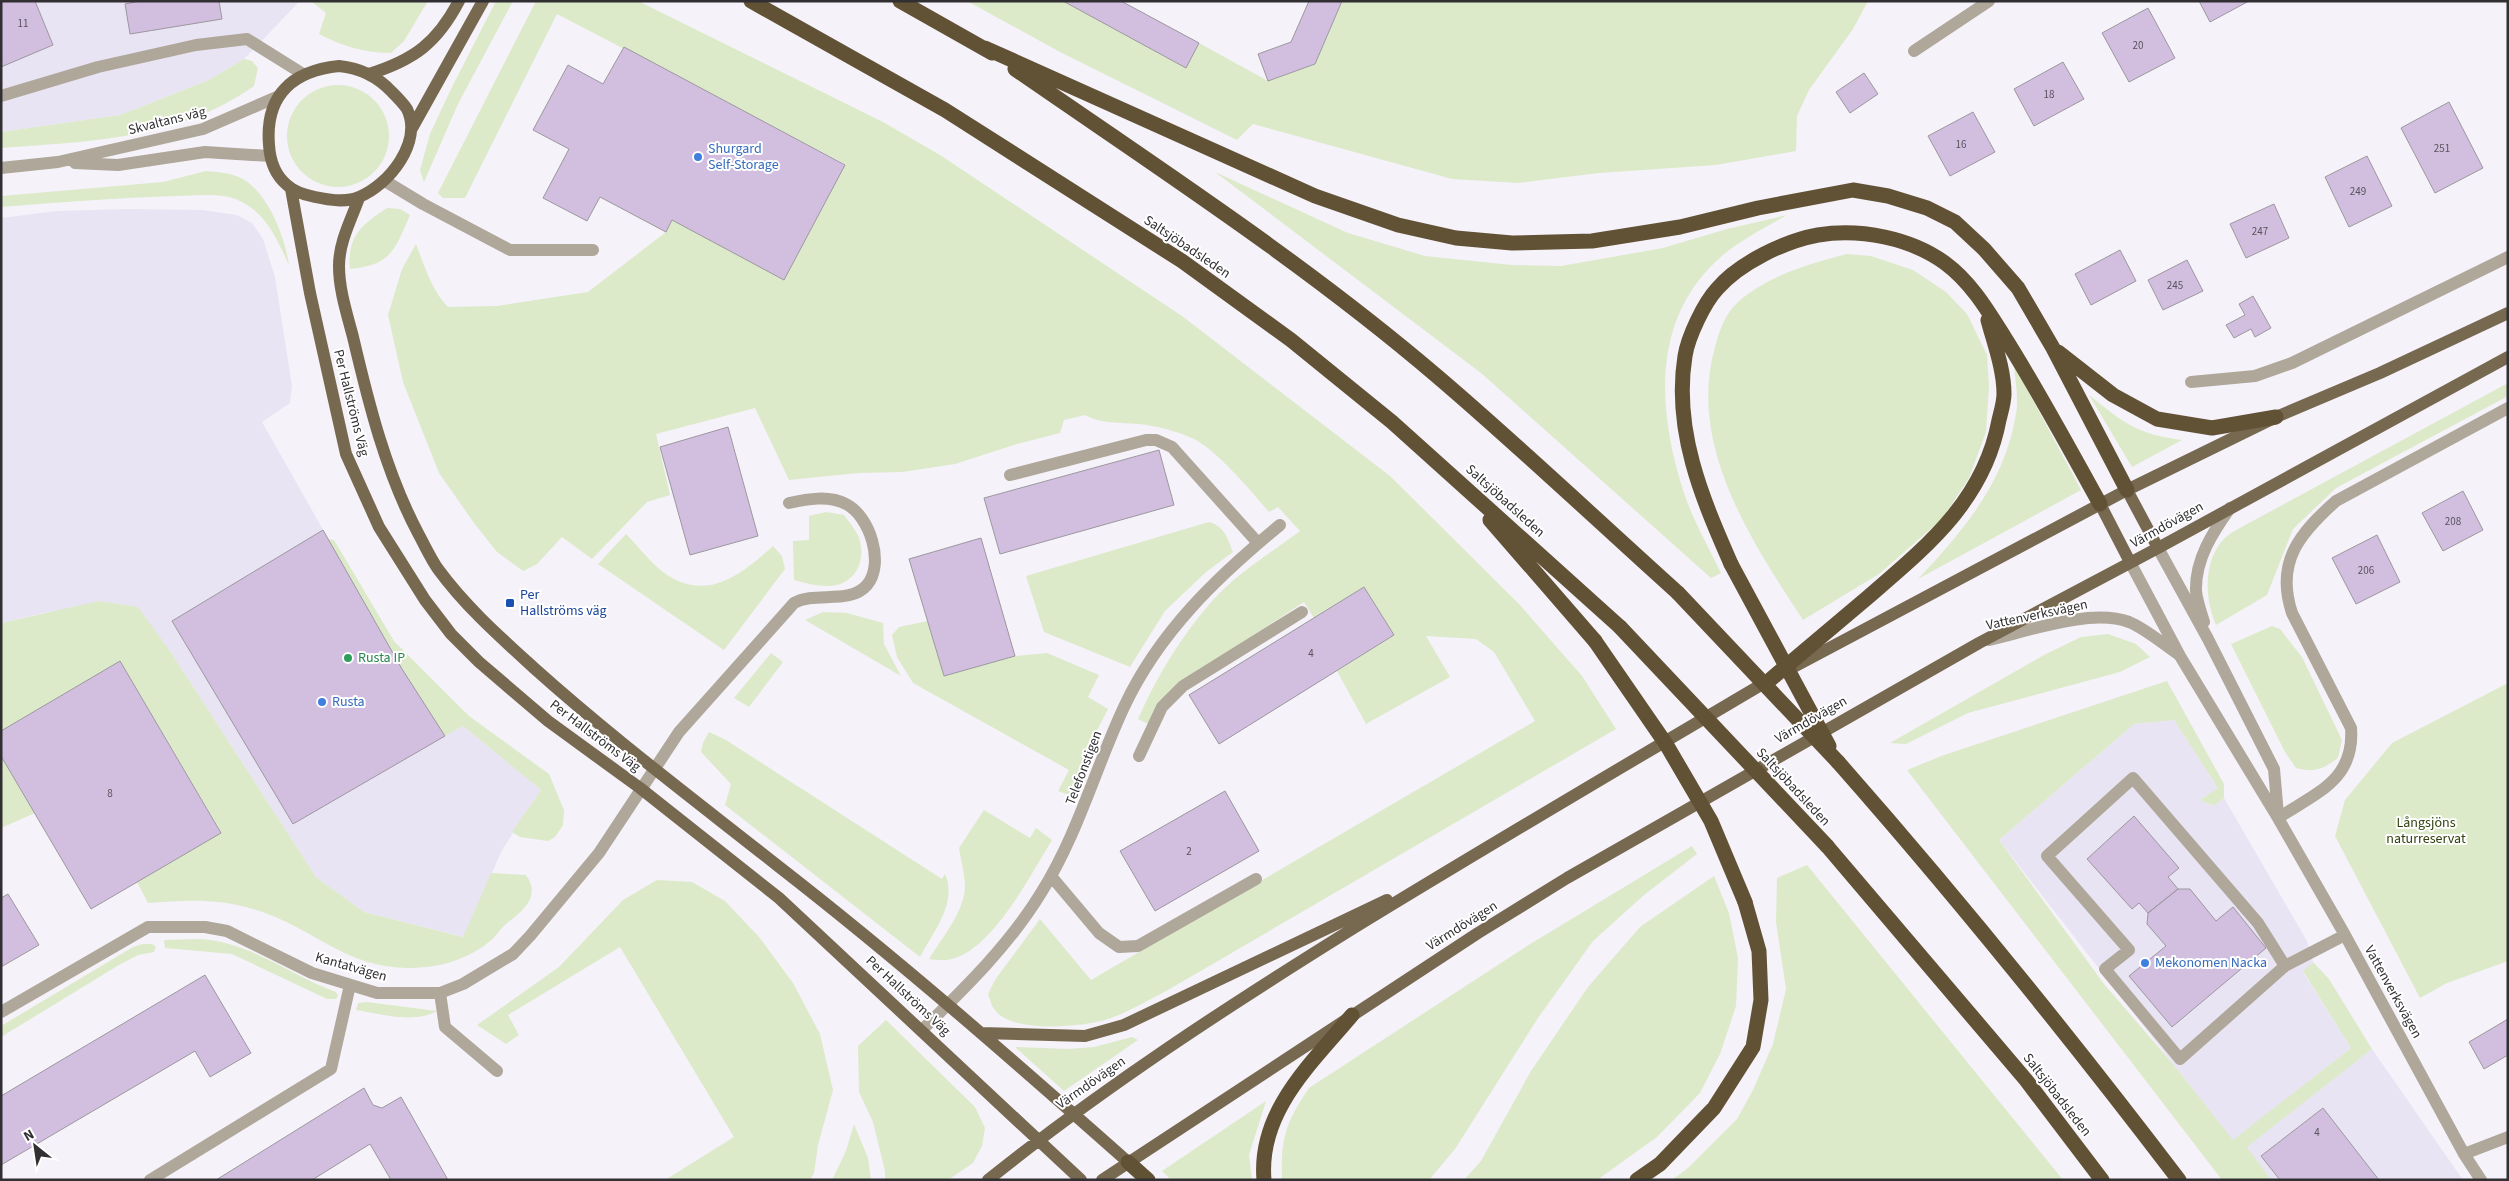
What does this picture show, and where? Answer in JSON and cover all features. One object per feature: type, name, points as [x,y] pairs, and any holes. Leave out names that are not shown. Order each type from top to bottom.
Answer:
[{"type":"highway","name":"Saltsjöbadsleden","points":[[751,1],[945,110],[1182,261],[1291,340],[1447,470],[1620,627],[1827,846],[2026,1080],[2102,1180]]},
{"type":"highway","points":[[900,1],[986,48],[1314,196],[1398,225],[1456,238],[1512,244],[1592,241],[1680,227],[1758,208],[1853,190],[1888,196],[1927,208],[1955,222],[1984,249],[2018,288],[2053,348],[2127,490]]},
{"type":"highway","points":[[986,48],[1218,210],[1328,291],[1430,370],[1678,594],[1838,762],[1888,819],[2074,1044],[2179,1180]]},
{"type":"highway","points":[[1838,762],[1731,564],[1704,504],[1686,444],[1683,394],[1685,355],[1697,321],[1716,289],[1750,263],[1782,246],[1819,235],[1859,233],[1899,240],[1932,254],[1948,265],[1985,306],[2034,384],[2100,504]]},
{"type":"highway","points":[[1772,679],[1940,532],[1966,500],[1986,467],[1997,433],[2004,395],[2000,365],[1985,306]]},
{"type":"highway","points":[[2053,348],[2113,395],[2157,419],[2212,428],[2276,417]]},
{"type":"highway","points":[[1447,470],[1595,641],[1676,761],[1710,821],[1744,902],[1759,961],[1761,1000],[1753,1047],[1714,1108],[1660,1164],[1637,1180]]},
{"type":"highway","points":[[1264,1180],[1262,1164],[1267,1138],[1290,1088],[1352,1015]]},
{"type":"highway","points":[[1128,1162],[1148,1180]]},
{"type":"main road","points":[[369,74],[396,66],[418,53],[434,39],[459,1]]},
{"type":"main road","points":[[291,189],[329,200],[359,198],[385,182],[400,161],[411,130],[483,1]]},
{"type":"main road","name":"Skvaltans väg","points":[[291,189],[278,175],[270,156],[268,129],[279,96],[283,90],[302,74],[339,66],[369,74],[389,88],[406,109],[411,130]]},
{"type":"main road","name":"Per Hallströms Väg","points":[[291,189],[316,321],[346,454],[384,534],[425,600],[465,648],[548,721],[640,788],[779,898],[923,1030],[1081,1180]]},
{"type":"main road","name":"Per Hallströms Väg","points":[[359,198],[342,243],[339,265],[340,285],[379,441],[410,517],[436,566],[458,594],[496,633],[564,695],[653,769],[791,876],[981,1033],[1128,1162]]},
{"type":"main road","name":"Värmdövägen","points":[[988,1180],[1073,1113],[1249,993],[1444,873],[1772,679],[2127,490],[2276,417],[2380,373],[2508,313]]},
{"type":"main road","name":"Värmdövägen","points":[[1102,1180],[1352,1015],[1568,878],[1978,642],[2158,548],[2508,357]]},
{"type":"main road","points":[[2127,490],[2158,548]]},
{"type":"main road","points":[[2100,504],[2130,562]]},
{"type":"main road","name":"Värmdövägen","points":[[981,1033],[1085,1036],[1124,1025],[1444,873]]},
{"type":"street","points":[[1914,51],[1989,1]]},
{"type":"street","points":[[1,96],[108,65],[196,45],[248,39],[302,74]]},
{"type":"street","name":"Skvaltans väg","points":[[1,168],[58,162],[203,129],[279,96]]},
{"type":"street","name":"Skvaltans väg","points":[[58,162],[118,165],[205,152],[270,156]]},
{"type":"street","points":[[385,182],[510,250],[593,250]]},
{"type":"street","points":[[2191,382],[2255,376],[2292,363],[2508,257]]},
{"type":"street","points":[[2278,818],[2324,788],[2341,774],[2349,761],[2352,745],[2351,728],[2292,613],[2286,594],[2286,575],[2298,541],[2312,522],[2336,500],[2508,408]]},
{"type":"street","points":[[1010,475],[1146,440],[1156,440],[1172,447],[1258,543]]},
{"type":"street","name":"Per Hallströms Väg","points":[[653,769],[679,732],[794,603],[811,597],[846,595],[858,592],[867,585],[876,558],[871,537],[855,512],[846,504],[830,500],[808,499],[789,503]]},
{"type":"street","name":"Vattenverksvägen","points":[[2208,639],[2196,591],[2200,564],[2205,547],[2230,508]]},
{"type":"street","name":"Telefonstigen","points":[[923,1030],[996,954],[1041,894],[1080,821],[1124,706],[1172,629],[1221,574],[1280,526]]},
{"type":"street","name":"Vattenverksvägen","points":[[2158,548],[2208,639],[2274,769],[2278,818]]},
{"type":"street","name":"Vattenverksvägen","points":[[2130,562],[2180,656],[2278,818],[2345,935],[2464,1154],[2481,1180]]},
{"type":"street","points":[[1139,756],[1162,707],[1183,686],[1302,612]]},
{"type":"street","name":"Vattenverksvägen","points":[[1978,642],[2088,618],[2114,618],[2132,623],[2180,656]]},
{"type":"street","name":"Kantatvägen","points":[[1,1012],[148,927],[205,927],[227,931],[312,973],[377,993],[440,993],[478,976],[513,954],[598,853],[653,769]]},
{"type":"street","points":[[2285,966],[2258,923],[2133,778],[2047,856],[2129,950],[2105,969],[2180,1059],[2285,966],[2345,935]]},
{"type":"street","points":[[1051,876],[1099,933],[1120,947],[1138,946],[1256,879]]},
{"type":"street","points":[[150,1180],[331,1069],[350,985]]},
{"type":"street","points":[[440,993],[445,1027],[497,1071]]},
{"type":"street","points":[[2464,1154],[2508,1137]]},
{"type":"shaded area","points":[[1,1],[300,1],[244,59],[209,80],[120,115],[1,132]]},
{"type":"shaded area","points":[[127,209],[202,210],[237,215],[252,223],[263,239],[275,277],[292,386],[290,403],[262,422],[402,669],[445,736],[463,726],[541,790],[502,850],[464,937],[364,912],[316,877],[172,654],[157,636],[52,611],[1,623],[1,218],[56,211]]},
{"type":"shaded area","points":[[2174,720],[2218,788],[2200,800],[2214,806],[2224,798],[2307,941],[2313,962],[2303,972],[2351,1048],[2233,1141],[1999,840],[2134,724]]},
{"type":"shaded area","points":[[2372,1049],[2463,1180],[2271,1180],[2246,1147]]},
{"type":"green space","points":[[311,1],[428,1],[404,41],[391,53],[372,52],[354,48],[319,34],[326,13]]},
{"type":"green space","points":[[496,1],[513,1],[458,104],[424,182],[420,170],[430,134]]},
{"type":"green space","points":[[536,1],[638,1],[883,122],[940,155],[1182,316],[1390,476],[1519,604],[1582,676],[1616,729],[1168,990],[1123,1013],[1097,1022],[1066,1026],[1031,1025],[1015,1022],[1003,1017],[994,1009],[988,994],[995,980],[1040,919],[1091,980],[1535,721],[1494,652],[1476,639],[1426,636],[1450,677],[1366,724],[1337,671],[1394,635],[1364,587],[1314,618],[1304,602],[1182,682],[1148,724],[1138,719],[1153,687],[1171,657],[1190,628],[1213,600],[1243,572],[1300,531],[1278,507],[1269,512],[1212,451],[1192,438],[1157,427],[1101,421],[1085,415],[1064,420],[1060,433],[1017,444],[955,464],[902,472],[859,473],[789,480],[755,408],[656,434],[670,495],[647,502],[592,559],[562,537],[537,564],[523,571],[497,552],[439,473],[403,382],[388,315],[402,269],[416,244],[433,286],[448,307],[497,306],[588,292],[666,232],[672,220],[784,279],[845,164],[557,14],[465,198],[443,198],[438,193]]},
{"type":"green space","points":[[967,1],[1063,1],[1186,67],[1199,43],[1268,81],[1315,64],[1342,1],[1868,1],[1853,29],[1809,90],[1797,116],[1796,151],[1716,165],[1599,173],[1518,183],[1452,179],[1253,124],[1237,140],[1060,52]]},
{"type":"green space","points":[[244,59],[252,61],[258,68],[254,86],[225,104],[195,117],[164,128],[132,135],[100,140],[1,148],[1,132],[120,115],[209,80]]},
{"type":"green space","points":[[338,85],[358,89],[374,100],[385,116],[389,136],[385,156],[374,172],[358,183],[338,187],[318,183],[302,172],[291,156],[287,136],[291,116],[302,100],[318,89]]},
{"type":"green space","points":[[206,171],[219,172],[241,178],[259,194],[274,216],[284,242],[289,265],[264,220],[249,206],[225,196],[200,195],[132,198],[1,207],[1,196],[163,182]]},
{"type":"green space","points":[[1215,172],[1348,233],[1425,256],[1512,265],[1561,266],[1663,248],[1727,229],[1787,215],[1730,249],[1700,279],[1683,306],[1672,335],[1666,365],[1665,396],[1674,459],[1691,511],[1721,573],[1711,578],[1481,373]]},
{"type":"green space","points":[[387,208],[400,209],[410,215],[400,238],[390,254],[375,264],[350,269],[351,248],[358,233],[363,226]]},
{"type":"green space","points":[[1847,254],[1871,256],[1913,270],[1946,292],[1967,314],[1987,355],[1989,386],[1986,432],[1969,478],[1942,519],[1879,574],[1803,620],[1745,525],[1729,491],[1717,456],[1710,420],[1709,384],[1718,335],[1726,318],[1737,303],[1761,285],[1775,278],[1818,262]]},
{"type":"green space","points":[[2014,365],[2081,490],[1918,579],[1951,542],[1980,504],[2003,462],[2011,439],[2017,408]]},
{"type":"green space","points":[[2508,383],[2508,396],[2336,488],[2293,529],[2267,595],[2216,625],[2208,593],[2209,571],[2216,550],[2225,537]]},
{"type":"green space","points":[[2089,395],[2131,426],[2142,431],[2182,440],[2132,467]]},
{"type":"green space","points":[[826,512],[844,515],[858,535],[861,547],[860,564],[851,577],[837,585],[819,585],[794,580],[793,541],[809,540],[809,516]]},
{"type":"green space","points":[[1209,522],[1222,530],[1233,552],[1206,572],[1165,611],[1130,667],[1044,632],[1026,576]]},
{"type":"green space","points":[[626,534],[658,568],[674,579],[690,585],[704,586],[719,583],[733,577],[760,558],[773,546],[782,556],[785,569],[724,650],[598,564]]},
{"type":"green space","points":[[328,539],[334,540],[394,641],[469,716],[549,774],[564,810],[563,825],[555,837],[548,841],[520,837],[512,832],[541,790],[463,726],[445,736],[426,710]]},
{"type":"green space","points":[[99,601],[138,607],[172,654],[316,877],[364,912],[463,937],[491,873],[526,875],[532,890],[531,896],[524,908],[491,940],[467,956],[434,966],[399,968],[375,964],[355,957],[335,949],[276,918],[240,905],[214,901],[148,903],[137,882],[221,832],[120,661],[1,731],[1,623]]},
{"type":"green space","points":[[823,612],[847,613],[883,623],[884,644],[901,676],[805,620]]},
{"type":"green space","points":[[928,621],[944,676],[1015,656],[1047,653],[1099,675],[1088,697],[1108,709],[1093,738],[1077,789],[1072,796],[1058,791],[1069,770],[913,683],[897,657],[892,635],[899,627]]},
{"type":"green space","points":[[2272,626],[2280,629],[2302,657],[2342,740],[2338,758],[2318,769],[2296,768],[2285,752],[2231,644]]},
{"type":"green space","points":[[2108,634],[2136,644],[2150,657],[2120,672],[1968,713],[1906,744],[1890,743],[2046,654],[2081,637]]},
{"type":"green space","points":[[771,653],[783,662],[749,707],[734,698]]},
{"type":"green space","points":[[2167,681],[2224,784],[2224,798],[2214,806],[2200,800],[2218,788],[2174,720],[2134,724],[1999,840],[2104,984],[2173,1064],[2233,1140],[2351,1048],[2303,971],[2313,962],[2329,979],[2372,1049],[2247,1147],[2271,1180],[2222,1180],[1907,770],[1944,755]]},
{"type":"green space","name":"Långsjöns naturreservat","points":[[2508,683],[2508,961],[2447,983],[2420,998],[2335,836],[2345,800],[2392,743]]},
{"type":"green space","points":[[709,732],[726,740],[942,879],[945,874],[948,885],[946,906],[937,927],[920,957],[725,805],[731,784],[701,752]]},
{"type":"green space","points":[[1,756],[35,813],[1,828]]},
{"type":"green space","points":[[984,810],[1030,838],[1036,828],[1052,840],[1009,909],[982,941],[967,952],[952,959],[929,959],[962,904],[965,884],[959,848]]},
{"type":"green space","points":[[1692,846],[1697,854],[1644,895],[1593,941],[1538,1018],[1455,1149],[1429,1180],[1282,1180],[1282,1153],[1286,1131],[1309,1088],[1527,946]]},
{"type":"green space","points":[[1807,865],[2063,1180],[1672,1180],[1688,1168],[1737,1119],[1753,1090],[1773,1044],[1786,989],[1776,922],[1777,878]]},
{"type":"green space","points":[[1714,876],[1729,913],[1738,958],[1736,1006],[1720,1054],[1700,1093],[1657,1137],[1597,1180],[1464,1180],[1481,1161],[1531,1071],[1588,987],[1640,927]]},
{"type":"green space","points":[[657,880],[692,882],[725,901],[759,937],[793,983],[820,1034],[833,1090],[818,1145],[814,1173],[810,1180],[665,1180],[734,1137],[620,947],[508,1015],[519,1035],[506,1044],[477,1025],[559,967],[623,900]]},
{"type":"green space","points":[[200,939],[219,941],[236,946],[270,960],[336,992],[338,996],[336,999],[327,999],[232,954],[165,948],[164,940]]},
{"type":"green space","points":[[142,944],[152,944],[156,947],[154,952],[138,955],[119,965],[1,1037],[1,1026],[133,947]]},
{"type":"green space","points":[[367,1002],[437,1011],[418,1017],[398,1017],[356,1010],[358,1003]]},
{"type":"green space","points":[[886,1020],[975,1107],[985,1128],[982,1146],[973,1163],[948,1180],[885,1180],[885,1171],[873,1122],[859,1092],[858,1046]]},
{"type":"green space","points":[[1132,1037],[1138,1040],[1064,1091],[1015,1047],[1068,1049],[1094,1047]]},
{"type":"green space","points":[[1266,1101],[1249,1155],[1252,1180],[1171,1180],[1162,1171]]},
{"type":"green space","points":[[854,1124],[868,1158],[871,1180],[832,1180],[846,1151]]},
{"type":"building","points":[[1,1],[35,1],[53,45],[1,67]]},
{"type":"building","points":[[140,1],[219,1],[222,19],[130,34],[125,4]]},
{"type":"building","points":[[1063,1],[1121,1],[1199,43],[1186,68]]},
{"type":"building","points":[[1309,1],[1342,1],[1315,64],[1268,81],[1258,54],[1291,42]]},
{"type":"building","points":[[2199,1],[2249,1],[2210,22]]},
{"type":"building","points":[[2148,8],[2175,58],[2129,82],[2102,33]]},
{"type":"building","name":"Shurgard Self-Storage","points":[[624,47],[845,165],[784,280],[672,220],[666,232],[600,197],[587,221],[543,198],[569,149],[533,130],[568,65],[603,84]]},
{"type":"building","points":[[2063,62],[2084,99],[2034,126],[2014,89]]},
{"type":"building","points":[[1864,73],[1878,94],[1850,113],[1836,92]]},
{"type":"building","points":[[2449,102],[2483,168],[2435,193],[2401,128]]},
{"type":"building","points":[[1973,112],[1995,152],[1950,176],[1928,136]]},
{"type":"building","points":[[2367,156],[2392,206],[2349,227],[2325,177]]},
{"type":"building","points":[[2274,204],[2289,238],[2246,258],[2230,224]]},
{"type":"building","points":[[2120,250],[2136,281],[2091,305],[2075,274]]},
{"type":"building","points":[[2187,260],[2203,291],[2163,310],[2148,280]]},
{"type":"building","points":[[2253,296],[2271,328],[2255,337],[2251,329],[2234,338],[2226,325],[2245,315],[2239,304]]},
{"type":"building","points":[[728,427],[758,536],[690,555],[660,447]]},
{"type":"building","points":[[1159,450],[1174,505],[1000,554],[984,498]]},
{"type":"building","points":[[2463,491],[2483,530],[2443,551],[2422,513]]},
{"type":"building","name":"Rusta","points":[[323,530],[402,669],[445,736],[293,824],[172,621]]},
{"type":"building","points":[[2377,535],[2400,582],[2356,604],[2332,558]]},
{"type":"building","points":[[981,538],[1015,656],[944,676],[909,559]]},
{"type":"building","points":[[1364,587],[1394,635],[1219,744],[1189,695]]},
{"type":"building","points":[[120,661],[221,833],[91,909],[1,756],[1,731]]},
{"type":"building","points":[[1225,791],[1259,851],[1155,911],[1120,851]]},
{"type":"building","points":[[2134,816],[2179,868],[2168,877],[2178,889],[2148,913],[2139,903],[2132,909],[2087,859]]},
{"type":"building","points":[[2178,889],[2190,889],[2216,921],[2233,907],[2266,948],[2172,1027],[2129,976],[2166,946],[2147,924],[2148,913]]},
{"type":"building","points":[[8,894],[39,945],[1,967],[1,898]]},
{"type":"building","points":[[205,975],[251,1053],[210,1077],[195,1051],[1,1165],[1,1096]]},
{"type":"building","points":[[2508,1019],[2508,1055],[2484,1069],[2469,1042]]},
{"type":"building","points":[[364,1088],[373,1105],[382,1108],[401,1097],[448,1180],[391,1180],[370,1144],[312,1180],[216,1180]]},
{"type":"building","points":[[2323,1108],[2379,1180],[2280,1180],[2261,1156]]},
{"type":"place","name":"Shurgard Self-Storage","points":[[698,157]]},
{"type":"place","name":"Per Hallströms väg","points":[[510,603]]},
{"type":"place","name":"Rusta IP","points":[[348,658]]},
{"type":"place","name":"Rusta","points":[[322,702]]},
{"type":"place","name":"Mekonomen Nacka","points":[[2145,963]]}]
